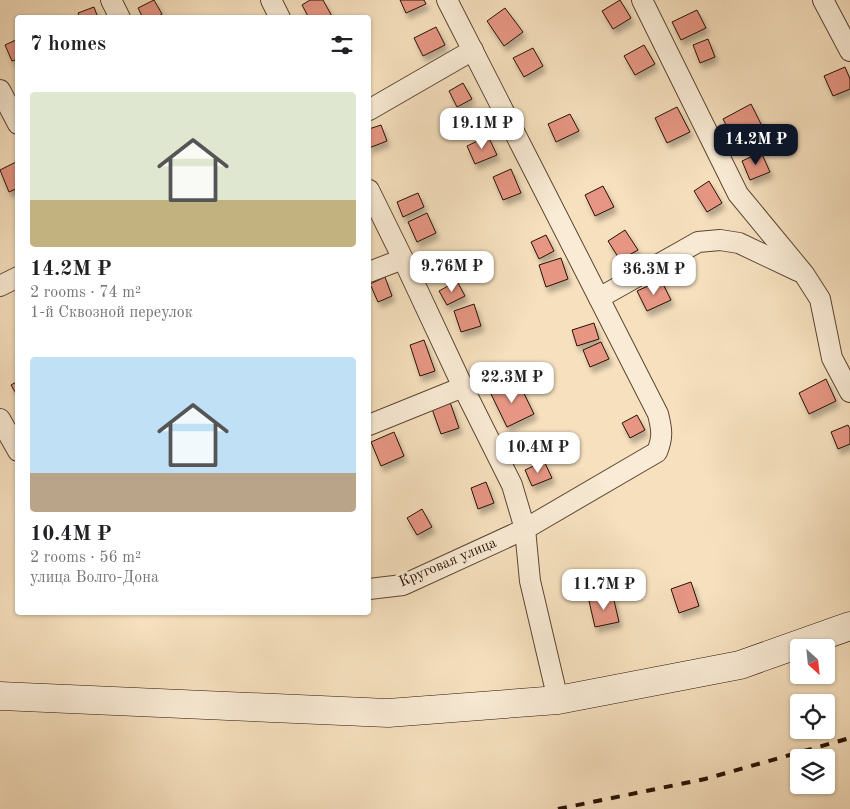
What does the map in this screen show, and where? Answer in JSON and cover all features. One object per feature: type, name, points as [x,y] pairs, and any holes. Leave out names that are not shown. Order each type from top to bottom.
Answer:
[{"type":"street","points":[[111,0],[118,15]]},
{"type":"street","points":[[271,0],[278,15]]},
{"type":"street","name":"Круговая улица","points":[[371,590],[403,584],[524,529],[657,452],[662,439],[662,426],[658,414],[447,0]]},
{"type":"street","points":[[642,0],[738,194],[804,274],[820,299],[832,358],[850,392]]},
{"type":"street","points":[[823,0],[850,51]]},
{"type":"street","points":[[371,109],[473,50]]},
{"type":"street","points":[[0,90],[15,118]]},
{"type":"street","points":[[371,194],[512,485],[524,529],[530,581],[558,700]]},
{"type":"street","points":[[599,298],[698,242],[720,240],[739,244],[804,274]]},
{"type":"street","points":[[371,271],[403,259]]},
{"type":"street","points":[[0,286],[15,278]]},
{"type":"street","points":[[371,424],[463,387]]},
{"type":"street","points":[[0,419],[15,446]]},
{"type":"street","points":[[0,696],[388,713],[558,700],[740,665],[850,626]]},
{"type":"building","points":[[154,0],[162,14],[142,15],[138,8]]},
{"type":"building","points":[[310,0],[323,0],[331,15],[307,15],[302,5]]},
{"type":"building","points":[[400,0],[424,0],[426,4],[406,13]]},
{"type":"building","points":[[620,0],[631,18],[613,29],[602,11]]},
{"type":"building","points":[[94,7],[97,15],[79,15],[78,13]]},
{"type":"building","points":[[505,8],[523,32],[504,46],[487,21]]},
{"type":"building","points":[[697,10],[706,28],[681,40],[672,22]]},
{"type":"building","points":[[436,27],[445,45],[423,56],[414,38]]},
{"type":"building","points":[[708,39],[715,57],[700,63],[693,45]]},
{"type":"building","points":[[15,40],[15,60],[12,61],[5,45]]},
{"type":"building","points":[[644,45],[655,64],[635,75],[624,56]]},
{"type":"building","points":[[533,48],[543,66],[524,77],[513,58]]},
{"type":"building","points":[[845,67],[850,79],[850,89],[833,96],[824,76]]},
{"type":"building","points":[[463,83],[472,99],[457,107],[449,91]]},
{"type":"building","points":[[751,104],[763,128],[735,143],[723,119]]},
{"type":"building","points":[[677,107],[690,132],[667,143],[655,118]]},
{"type":"building","points":[[570,114],[579,131],[556,142],[548,124]]},
{"type":"building","points":[[381,125],[387,141],[371,147],[371,128]]},
{"type":"building","points":[[488,136],[497,155],[475,164],[467,146]]},
{"type":"building","points":[[761,152],[770,172],[750,180],[742,161]]},
{"type":"building","points":[[15,162],[15,189],[9,192],[0,170]]},
{"type":"building","points":[[511,169],[521,193],[503,200],[493,177]]},
{"type":"building","points":[[709,181],[722,203],[707,212],[694,191]]},
{"type":"building","points":[[603,186],[614,207],[595,216],[585,195]]},
{"type":"building","points":[[418,193],[424,207],[403,217],[397,202]]},
{"type":"building","points":[[427,213],[436,233],[417,242],[408,222]]},
{"type":"building","points":[[625,230],[638,250],[620,260],[608,241]]},
{"type":"building","points":[[546,235],[554,251],[539,259],[531,242]]},
{"type":"building","points":[[561,258],[568,279],[546,287],[539,265]]},
{"type":"building","points":[[385,277],[392,296],[378,302],[371,284]]},
{"type":"building","points":[[661,280],[671,300],[647,311],[637,291]]},
{"type":"building","points":[[457,281],[465,296],[447,305],[439,291]]},
{"type":"building","points":[[474,304],[481,326],[461,332],[454,311]]},
{"type":"building","points":[[594,323],[599,339],[577,346],[572,330]]},
{"type":"building","points":[[424,340],[435,371],[420,376],[410,345]]},
{"type":"building","points":[[601,342],[609,359],[590,367],[583,350]]},
{"type":"building","points":[[496,366],[503,381],[488,387],[482,372]]},
{"type":"building","points":[[826,379],[836,401],[809,414],[799,393]]},
{"type":"building","points":[[518,381],[534,414],[507,427],[491,394]]},
{"type":"building","points":[[15,383],[15,392],[11,385]]},
{"type":"building","points":[[450,402],[459,428],[441,434],[432,409]]},
{"type":"building","points":[[637,415],[645,430],[630,438],[622,423]]},
{"type":"building","points":[[848,425],[850,429],[850,444],[838,449],[831,432]]},
{"type":"building","points":[[394,432],[404,456],[381,466],[371,442]]},
{"type":"building","points":[[544,461],[552,478],[532,486],[525,470]]},
{"type":"building","points":[[486,482],[494,503],[478,509],[471,488]]},
{"type":"building","points":[[422,509],[432,527],[417,535],[407,518]]},
{"type":"building","points":[[691,582],[699,606],[679,613],[671,589]]},
{"type":"building","points":[[613,596],[619,622],[595,627],[589,601]]},
{"type":"railway","points":[[558,809],[705,779],[850,738]]}]
